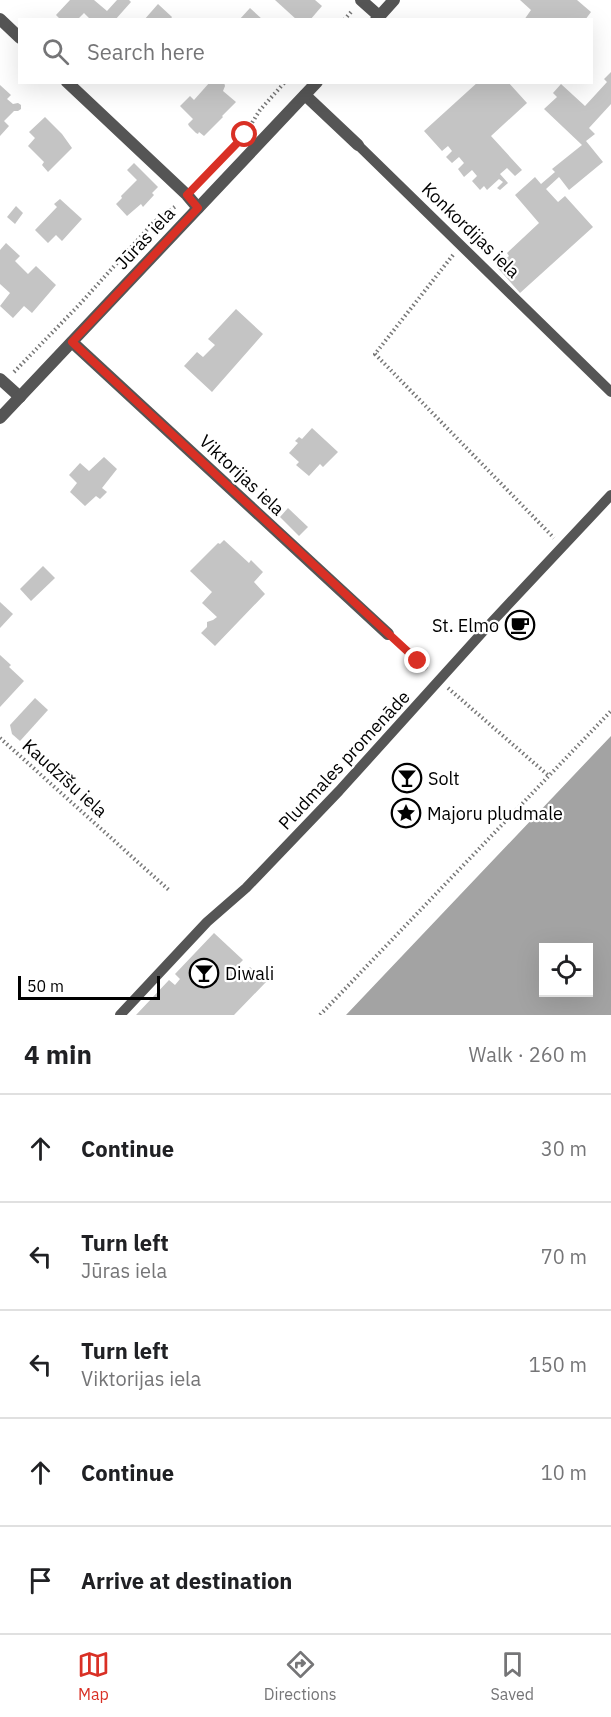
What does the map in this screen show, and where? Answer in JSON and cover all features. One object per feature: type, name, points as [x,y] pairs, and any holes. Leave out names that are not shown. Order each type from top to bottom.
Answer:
[{"type":"street","points":[[361,0],[377,18],[394,0]]},
{"type":"street","points":[[0,19],[18,36]]},
{"type":"street","points":[[69,84],[198,208]]},
{"type":"street","name":"Jūras iela","points":[[0,418],[315,84]]},
{"type":"street","name":"Konkordijas iela","points":[[305,95],[611,392]]},
{"type":"street","name":"Viktorijas iela","points":[[72,342],[388,634]]},
{"type":"street","points":[[2,381],[20,397]]},
{"type":"street","name":"Pludmales promenāde","points":[[120,1015],[207,922],[246,888],[323,807],[611,495]]},
{"type":"path","points":[[245,135],[260,110],[283,84]]},
{"type":"path","points":[[2,381],[79,305],[154,222],[173,209],[187,195]]},
{"type":"path","points":[[461,245],[375,354],[562,548]]},
{"type":"path","points":[[388,634],[418,661]]},
{"type":"path","points":[[452,692],[549,776]]},
{"type":"path","points":[[320,1015],[611,711]]},
{"type":"path","name":"Kaudzīšu iela","points":[[0,738],[170,891]]},
{"type":"shaded area","points":[[611,736],[611,1015],[346,1015]]},
{"type":"building","points":[[70,0],[94,0],[107,11],[117,0],[131,2],[117,18],[89,18],[84,13],[79,18],[59,18],[56,15]]},
{"type":"building","points":[[275,0],[315,0],[322,6],[312,18],[295,18]]},
{"type":"building","points":[[520,0],[577,0],[591,12],[586,18],[525,18],[531,10]]},
{"type":"building","points":[[158,4],[172,17],[171,18],[146,18]]},
{"type":"building","points":[[250,8],[261,18],[241,18]]},
{"type":"building","points":[[611,72],[611,104],[589,128],[595,134],[586,141],[603,162],[569,190],[559,177],[546,189],[558,202],[565,196],[593,227],[520,293],[497,267],[509,256],[507,253],[539,223],[515,195],[535,177],[541,184],[555,172],[552,169],[582,145],[544,109],[557,97],[553,93],[561,84],[585,106],[607,82],[604,79]]},
{"type":"building","points":[[208,84],[224,84],[223,91],[236,102],[204,136],[199,132],[196,133],[189,126],[188,124],[193,119],[180,106],[190,96],[194,100]]},
{"type":"building","points":[[476,84],[510,84],[527,103],[491,136],[522,170],[515,176],[507,168],[500,174],[508,183],[500,190],[497,188],[503,182],[499,179],[487,190],[484,186],[480,190],[472,181],[477,176],[472,170],[464,177],[458,169],[464,163],[459,157],[452,163],[446,157],[452,151],[448,146],[442,151],[424,131]]},
{"type":"building","points":[[0,85],[11,95],[7,99],[13,104],[21,105],[21,109],[14,111],[4,121],[9,126],[0,136]]},
{"type":"building","points":[[45,117],[72,148],[48,172],[42,165],[44,162],[28,146],[35,138],[29,132]]},
{"type":"building","points":[[134,163],[158,187],[143,207],[141,204],[127,216],[116,204],[137,180],[127,170]]},
{"type":"building","points":[[60,199],[82,219],[62,241],[56,235],[48,243],[35,230],[57,207],[54,204]]},
{"type":"building","points":[[16,206],[23,213],[15,224],[7,217]]},
{"type":"building","points":[[6,243],[20,256],[15,261],[28,274],[36,266],[56,285],[32,313],[24,306],[13,318],[0,306],[10,293],[0,284],[0,250]]},
{"type":"building","points":[[236,309],[263,334],[212,392],[184,366],[197,352],[203,357],[215,345],[208,339]]},
{"type":"building","points":[[312,428],[338,452],[323,467],[320,464],[309,476],[296,465],[299,462],[289,453],[298,443],[295,441],[299,437],[302,439]]},
{"type":"building","points":[[104,457],[117,469],[102,488],[107,492],[100,499],[96,496],[85,506],[70,492],[77,483],[69,475],[80,463],[89,471]]},
{"type":"building","points":[[288,508],[308,527],[299,536],[280,517]]},
{"type":"building","points":[[224,540],[249,563],[251,560],[263,572],[254,582],[265,594],[215,646],[201,633],[207,627],[207,622],[217,617],[202,603],[212,592],[190,571],[218,543]]},
{"type":"building","points":[[43,566],[55,578],[31,601],[20,589]]},
{"type":"building","points":[[0,602],[13,614],[0,628]]},
{"type":"building","points":[[0,655],[24,681],[0,707]]},
{"type":"building","points":[[35,698],[48,710],[20,741],[12,734],[10,725]]},
{"type":"building","name":"Diwali","points":[[214,933],[243,960],[231,972],[238,979],[250,967],[266,982],[234,1015],[136,1015],[169,980],[175,985],[180,979],[175,974]]},
{"type":"place","name":"St. Elmo","points":[[520,625]]},
{"type":"place","name":"Solt","points":[[407,778]]},
{"type":"place","name":"Majoru pludmale","points":[[406,813]]},
{"type":"place","name":"Diwali","points":[[204,973]]},
{"type":"route","points":[[245,135],[187,195],[198,208],[72,342],[418,661]]}]
